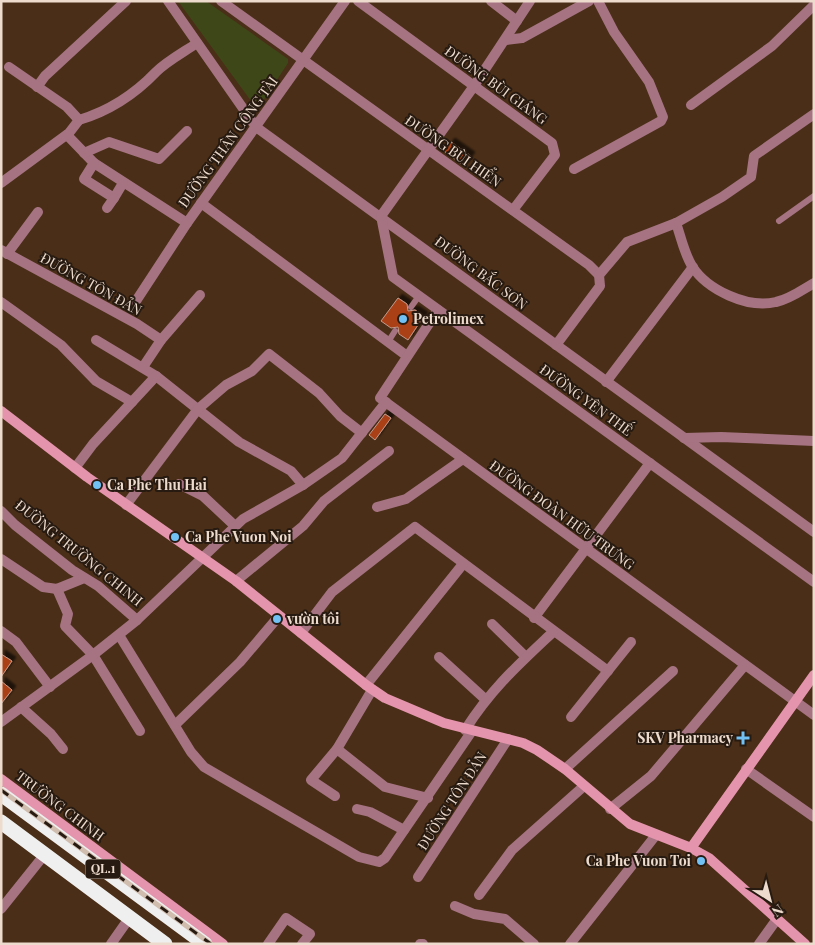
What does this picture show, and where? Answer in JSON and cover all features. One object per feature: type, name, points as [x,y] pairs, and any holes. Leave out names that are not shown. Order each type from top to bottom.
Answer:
[{"type":"highway","name":"QL.1","points":[[1,794],[205,944]]},
{"type":"highway","name":"QL.1","points":[[1,822],[160,940]]},
{"type":"highway","points":[[160,940],[170,917]]},
{"type":"street","points":[[37,86],[45,76],[126,1]]},
{"type":"street","name":"ĐƯỜNG BẮC SƠN","points":[[168,1],[256,127],[814,532]]},
{"type":"street","name":"ĐƯỜNG BÙI HIỂN","points":[[221,1],[305,60],[427,151],[589,264],[599,275]]},
{"type":"street","name":"ĐƯỜNG THÂN CÔNG TÀI","points":[[136,301],[187,223],[305,60],[345,1]]},
{"type":"street","name":"ĐƯỜNG BÙI GIÁNG","points":[[358,1],[547,138],[555,149],[554,155],[513,210]]},
{"type":"street","points":[[490,1],[517,21]]},
{"type":"street","points":[[381,216],[506,40],[530,1]]},
{"type":"street","points":[[506,40],[522,38],[589,1]]},
{"type":"street","points":[[574,169],[661,121],[664,117],[650,82],[614,32],[598,1]]},
{"type":"street","points":[[691,104],[776,42],[814,5]]},
{"type":"street","points":[[1,183],[66,134],[79,120],[98,115],[128,98],[146,84],[156,72],[197,43]]},
{"type":"street","points":[[9,67],[67,107],[79,120]]},
{"type":"street","points":[[556,345],[600,286],[599,275],[624,244],[676,223],[722,197],[751,177],[753,172],[752,159],[754,156],[814,114]]},
{"type":"street","points":[[84,153],[109,142],[159,159],[187,131]]},
{"type":"street","points":[[66,134],[94,163],[187,223]]},
{"type":"street","points":[[94,163],[84,179],[114,198]]},
{"type":"street","points":[[107,208],[123,183]]},
{"type":"street","points":[[201,203],[407,356]]},
{"type":"street","name":"ĐƯỜNG TÔN ĐẢN","points":[[38,212],[3,252],[137,324],[161,340]]},
{"type":"street","name":"ĐƯỜNG YÊN THẾ","points":[[381,216],[392,277],[814,582]]},
{"type":"street","points":[[676,223],[693,267],[710,283],[734,296],[766,303],[786,298],[814,283]]},
{"type":"street","points":[[606,382],[693,267]]},
{"type":"street","points":[[143,367],[161,340],[200,295]]},
{"type":"street","points":[[1,302],[61,345],[96,381],[132,402]]},
{"type":"street","points":[[1,722],[93,655],[137,620],[204,558],[234,525],[303,485],[342,458],[386,402],[380,398],[407,356],[419,331],[438,310]]},
{"type":"street","points":[[96,340],[156,376],[239,442],[290,471],[303,485]]},
{"type":"street","points":[[126,505],[198,408],[226,385],[252,371],[269,354],[319,393],[340,416],[362,433]]},
{"type":"street","points":[[75,468],[93,444],[156,376]]},
{"type":"street","name":"ĐƯỜNG ĐOÀN HỮU TRƯNG","points":[[386,402],[814,715]]},
{"type":"street","name":"ĐƯỜNG TÔN ĐẢN","points":[[1,411],[126,505],[236,581],[369,687],[423,715],[469,730],[508,739],[538,750],[565,769],[630,824],[691,848],[722,868],[805,944]]},
{"type":"street","points":[[684,438],[721,437],[814,441]]},
{"type":"street","points":[[236,581],[303,526],[324,501],[389,451]]},
{"type":"street","points":[[377,507],[406,499],[462,458]]},
{"type":"street","points":[[534,618],[650,463]]},
{"type":"street","points":[[180,484],[203,496],[234,525]]},
{"type":"street","name":"ĐƯỜNG TRƯỜNG CHINH","points":[[1,511],[15,526],[84,578],[98,586],[137,620]]},
{"type":"street","points":[[302,633],[332,592],[415,527],[534,618],[608,671]]},
{"type":"street","points":[[1,559],[43,586],[57,589],[84,578]]},
{"type":"street","points":[[334,796],[311,780],[337,749],[369,687],[463,564]]},
{"type":"street","points":[[57,589],[68,614],[65,626],[93,655],[140,731]]},
{"type":"street","points":[[175,725],[240,662],[279,616]]},
{"type":"street","points":[[492,624],[526,657]]},
{"type":"street","points":[[1,631],[16,642],[50,687]]},
{"type":"street","points":[[119,635],[199,761],[217,776],[359,858],[379,862],[387,855],[428,798],[469,730],[485,699],[553,632]]},
{"type":"street","points":[[571,718],[631,642]]},
{"type":"street","points":[[439,656],[485,699]]},
{"type":"street","points":[[610,809],[652,776],[745,665]]},
{"type":"street","points":[[565,769],[673,671]]},
{"type":"street","points":[[691,848],[814,675]]},
{"type":"street","points":[[21,707],[51,734],[63,749]]},
{"type":"street","name":"ĐƯỜNG TÔN ĐẢN","points":[[418,877],[508,739]]},
{"type":"street","name":"ĐƯỜNG TÔN ĐẢN","points":[[337,749],[385,787],[428,798]]},
{"type":"street","points":[[746,769],[814,817]]},
{"type":"street","name":"TRƯỜNG CHINH","points":[[1,779],[223,944]]},
{"type":"street","points":[[479,895],[512,850],[584,786]]},
{"type":"street","name":"ĐƯỜNG TÔN ĐẢN","points":[[357,809],[370,812],[404,830]]},
{"type":"street","points":[[570,944],[656,834]]},
{"type":"street","points":[[1,909],[45,854]]},
{"type":"street","points":[[455,906],[474,914],[505,919],[534,944]]},
{"type":"street","points":[[111,944],[130,918]]},
{"type":"street","points":[[268,944],[286,918],[310,934],[302,944]]},
{"type":"street","points":[[759,944],[777,920]]},
{"type":"lane","points":[[779,221],[813,198]]},
{"type":"lane","points":[[411,307],[419,296]]},
{"type":"lane","points":[[388,342],[395,331]]},
{"type":"green space","points":[[178,1],[206,1],[288,59],[288,63],[263,101],[251,101]]},
{"type":"building","points":[[451,142],[471,156],[464,166],[444,151]]},
{"type":"building","name":"Petrolimex","points":[[398,298],[407,304],[408,311],[415,310],[424,316],[408,340],[399,334],[398,327],[391,328],[381,321]]},
{"type":"building","points":[[385,414],[391,418],[375,440],[369,435]]},
{"type":"building","points":[[1,654],[12,661],[1,677]]},
{"type":"building","points":[[1,681],[12,690],[1,704]]},
{"type":"railway","points":[[1,790],[211,944]]},
{"type":"place","name":"Petrolimex","points":[[403,319]]},
{"type":"place","name":"Ca Phe Thu Hai","points":[[97,485]]},
{"type":"place","name":"Ca Phe Vuon Noi","points":[[175,537]]},
{"type":"place","name":"vườn tôi","points":[[277,619]]},
{"type":"place","name":"SKV Pharmacy","points":[[743,738]]},
{"type":"place","name":"Ca Phe Vuon Toi","points":[[701,861]]}]
